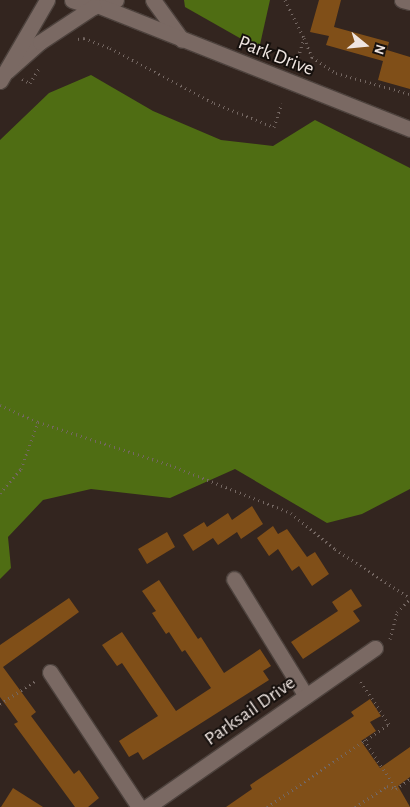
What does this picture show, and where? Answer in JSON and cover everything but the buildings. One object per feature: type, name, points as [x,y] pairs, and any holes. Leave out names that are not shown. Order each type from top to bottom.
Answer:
[{"type":"street","points":[[4,76],[47,0]]},
{"type":"street","name":"Park Drive","points":[[72,0],[97,7],[410,129]]},
{"type":"street","points":[[4,76],[40,42],[97,7],[116,0]]},
{"type":"street","points":[[153,0],[183,41]]},
{"type":"street","points":[[402,0],[410,2]]},
{"type":"street","points":[[234,579],[306,696]]},
{"type":"street","name":"Parksail Drive","points":[[147,807],[374,649]]},
{"type":"street","points":[[50,672],[139,807]]},
{"type":"path","points":[[285,0],[312,57],[336,73],[410,94]]},
{"type":"path","points":[[76,40],[84,38],[110,48],[214,103],[274,127],[282,103]]},
{"type":"path","points":[[297,62],[304,38]]},
{"type":"path","points":[[4,76],[30,83],[42,63]]},
{"type":"path","points":[[0,405],[38,422],[170,465],[291,513],[335,549],[410,599],[398,612],[387,650],[374,649]]},
{"type":"path","points":[[0,493],[21,468],[38,422]]},
{"type":"path","points":[[267,807],[389,724],[350,666]]},
{"type":"path","points":[[0,704],[50,672]]},
{"type":"path","points":[[364,740],[396,788]]},
{"type":"path","points":[[355,807],[387,786],[396,788],[410,779]]},
{"type":"green space","points":[[184,0],[270,0],[259,49],[185,7]]},
{"type":"green space","points":[[91,75],[153,111],[221,140],[273,146],[315,120],[410,168],[410,489],[362,514],[327,523],[235,469],[170,498],[91,489],[43,500],[8,537],[11,568],[0,579],[0,140],[49,93]]}]
